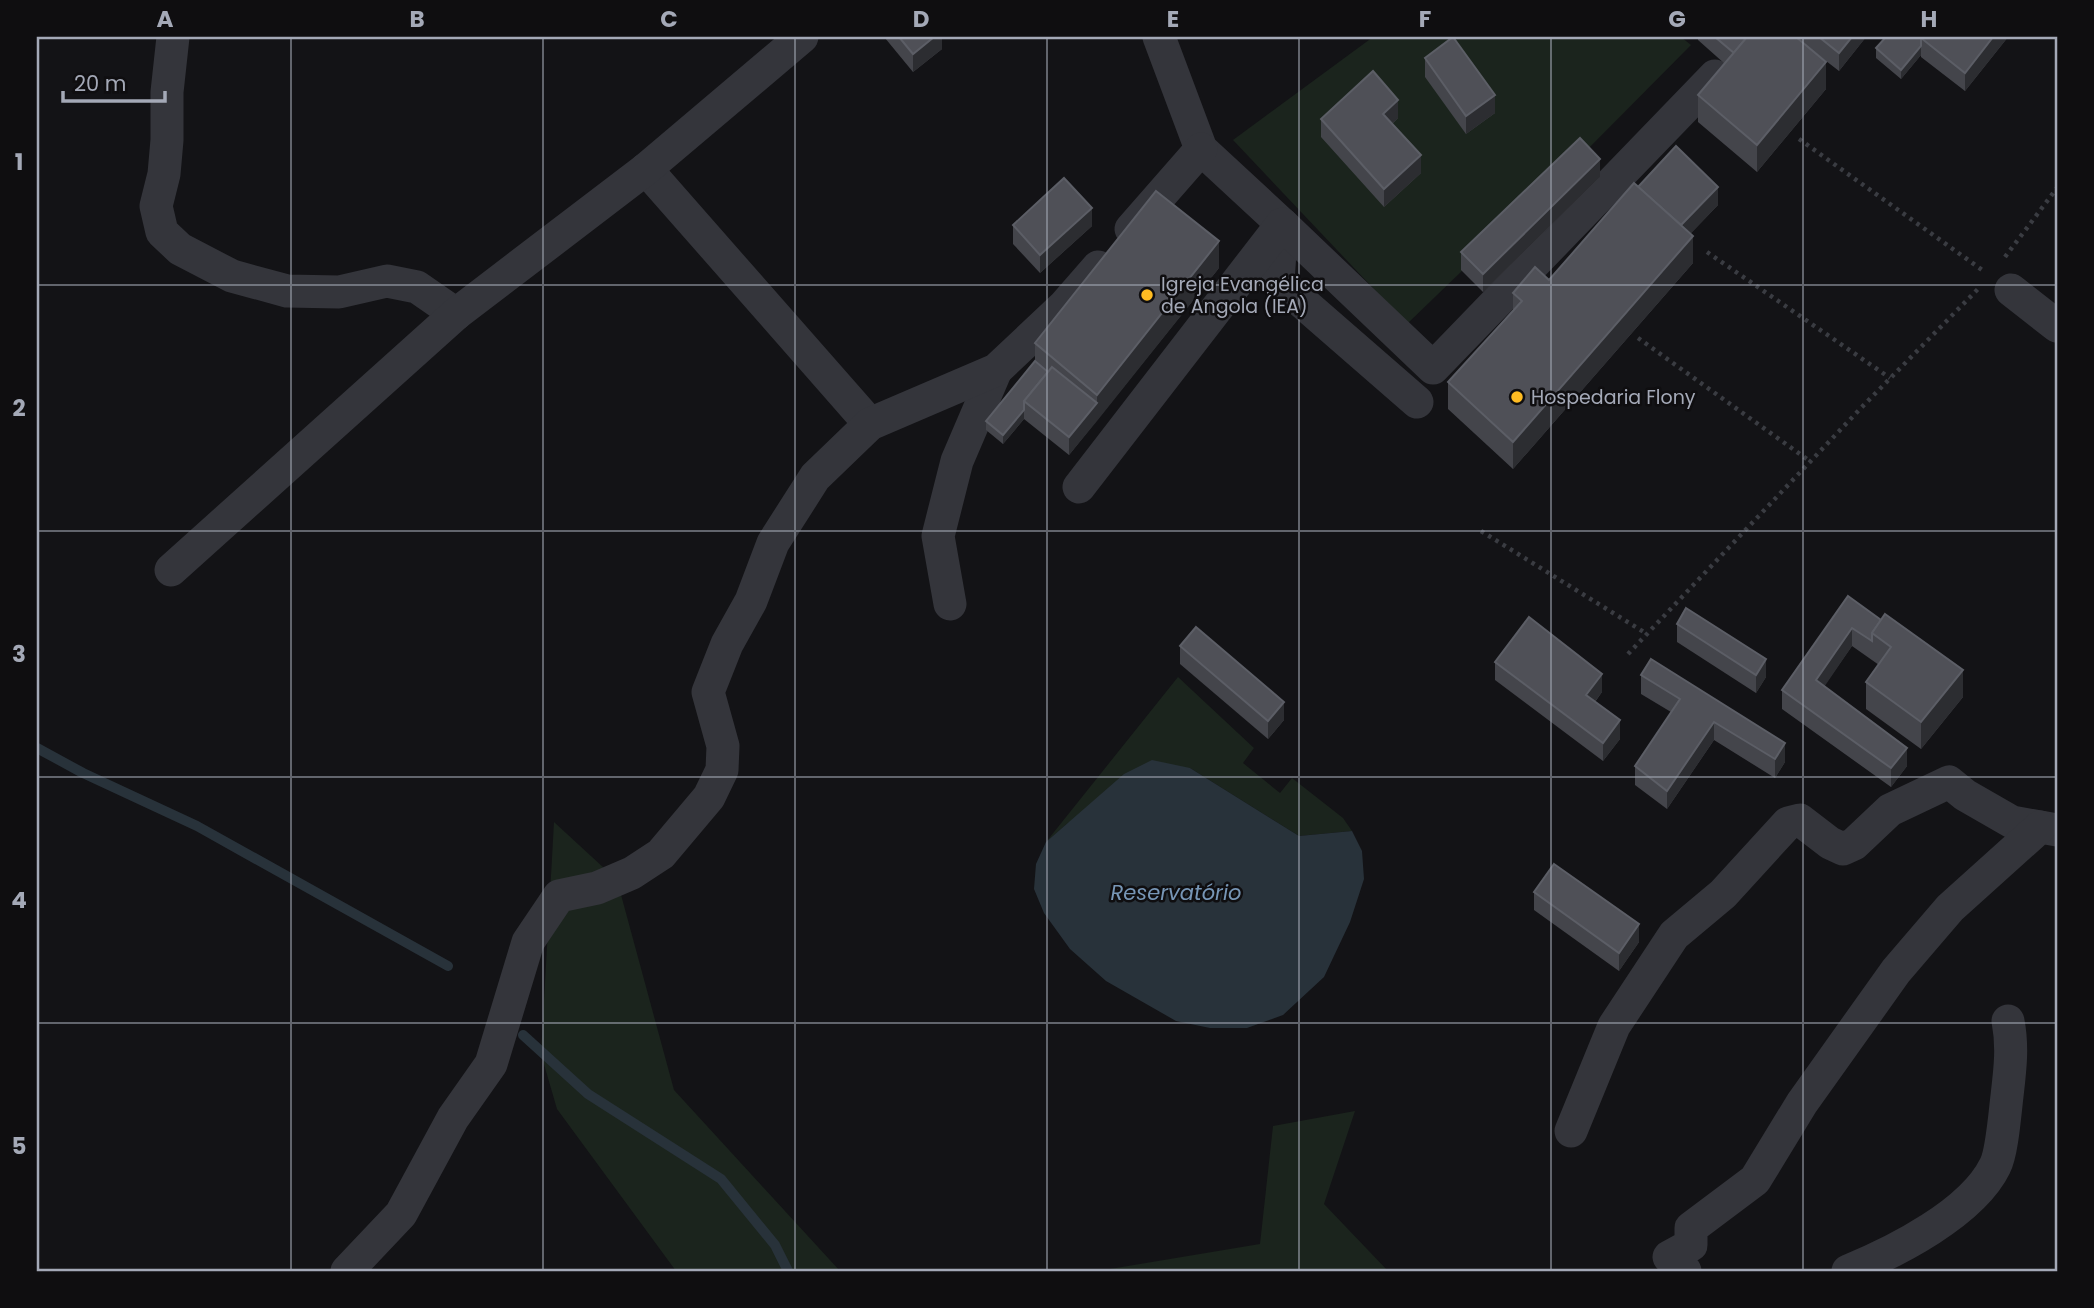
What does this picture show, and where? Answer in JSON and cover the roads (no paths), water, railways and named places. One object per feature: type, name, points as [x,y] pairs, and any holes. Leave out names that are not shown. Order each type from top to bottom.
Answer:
[{"type":"street","points":[[173,37],[167,92],[164,174],[156,206],[162,232],[180,249],[232,276],[287,291],[338,292],[387,281],[417,287],[456,314]]},
{"type":"street","points":[[171,570],[456,314],[646,169],[802,37]]},
{"type":"street","points":[[1159,37],[1201,149],[1433,368],[1715,76]]},
{"type":"street","points":[[347,1271],[401,1214],[453,1118],[491,1064],[528,942],[559,896],[597,888],[632,873],[661,854],[709,796],[722,770],[723,746],[708,692],[727,644],[751,601],[774,543],[792,510],[815,477],[870,424],[996,370],[1064,306],[1201,149]]},
{"type":"street","points":[[646,169],[870,424]]},
{"type":"street","points":[[1282,224],[1278,281],[1417,402]]},
{"type":"street","points":[[1079,487],[1282,224]]},
{"type":"street","points":[[2001,283],[2057,326]]},
{"type":"street","points":[[950,604],[938,536],[957,461],[996,370]]},
{"type":"street","points":[[1572,1131],[1614,1026],[1674,935],[1723,894],[1788,824],[1800,820],[1830,843],[1843,849],[1854,844],[1890,810],[1950,782],[1965,796],[2012,822],[2048,829]]},
{"type":"street","points":[[1685,1271],[1669,1257],[1691,1245],[1691,1228],[1755,1180],[1802,1103],[1896,971],[1950,908],[2048,829]]},
{"type":"street","points":[[1848,1271],[1910,1242],[1968,1202],[1996,1165],[2013,1045],[2008,1021]]},
{"type":"water","name":"Reservatório","points":[[1152,760],[1190,768],[1299,836],[1352,831],[1362,851],[1364,879],[1350,922],[1324,977],[1283,1015],[1247,1028],[1210,1028],[1176,1021],[1106,981],[1070,949],[1044,913],[1034,889],[1036,864],[1046,842],[1124,774]]},
{"type":"waterway","points":[[37,748],[83,773],[197,826],[448,966]]},
{"type":"waterway","points":[[523,1035],[588,1094],[721,1179],[775,1245],[788,1271]]},
{"type":"place","name":"Igreja Evangélica de Angola (IEA)","points":[[1147,295]]},
{"type":"place","name":"Hospedaria Flony","points":[[1517,397]]}]
